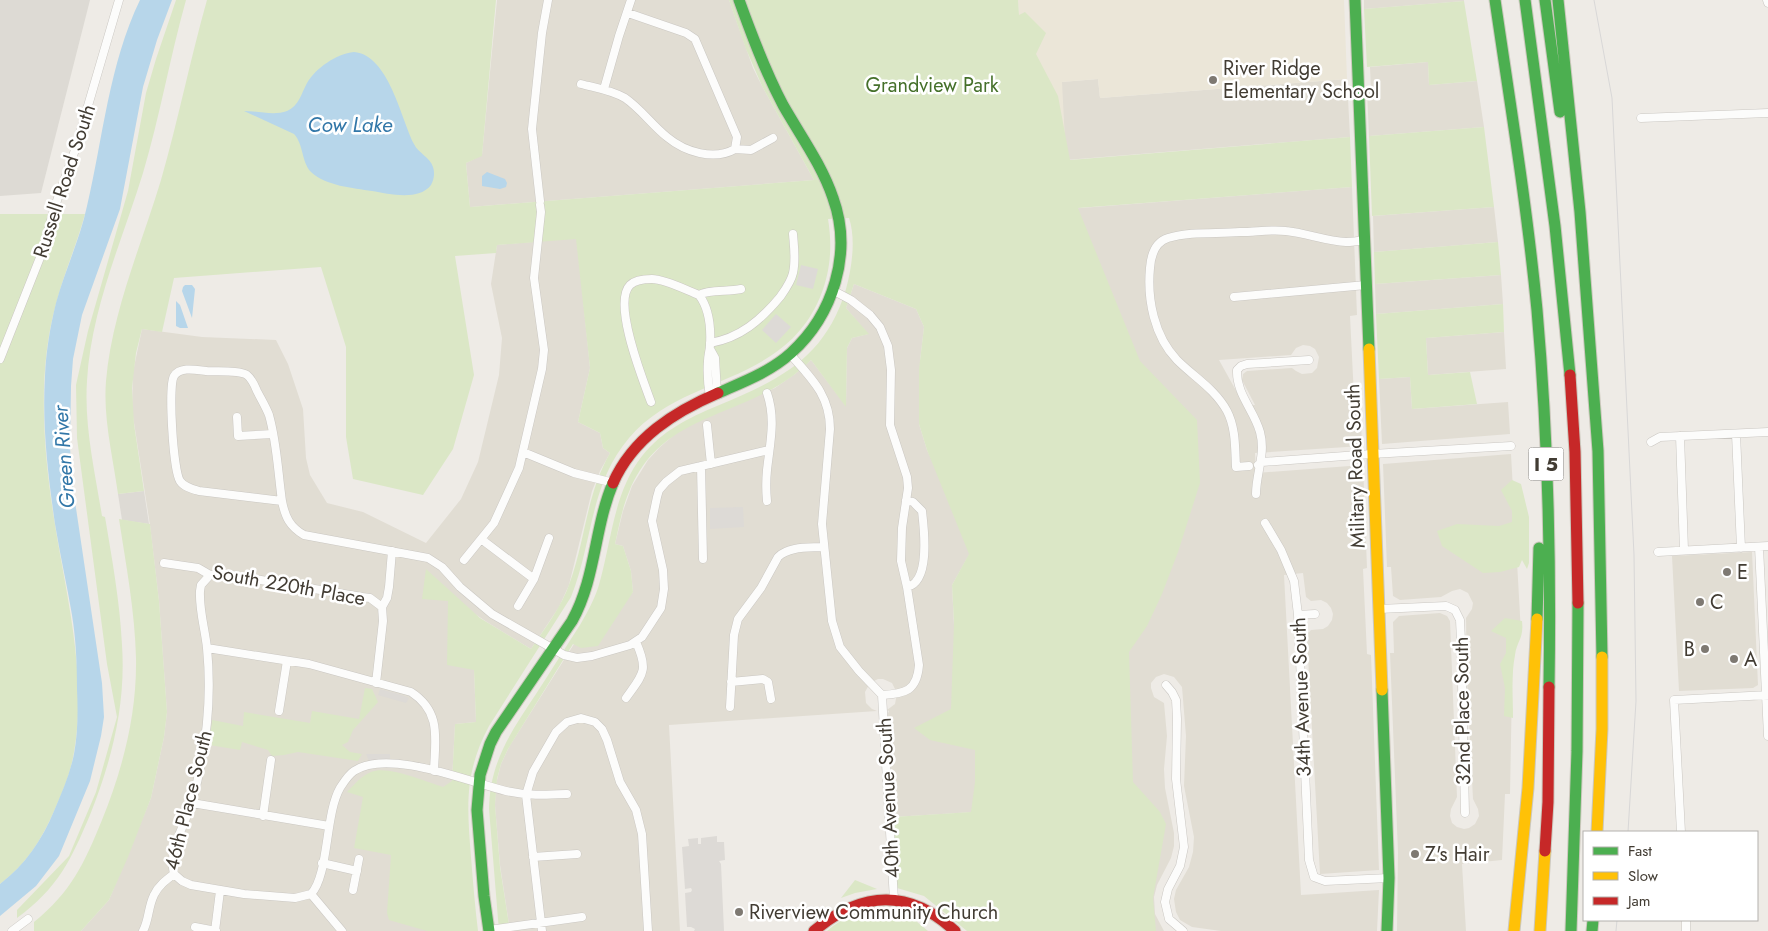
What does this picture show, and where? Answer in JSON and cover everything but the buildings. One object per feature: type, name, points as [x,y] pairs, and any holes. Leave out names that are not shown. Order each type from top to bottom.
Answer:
[{"type":"main road","points":[[489,930],[484,896],[477,810],[479,783],[485,757],[496,732],[572,621],[585,595],[603,516],[614,483],[626,460],[659,427],[713,395],[753,378],[790,354],[818,321],[834,291],[840,249],[839,225],[834,201],[768,73],[739,0]]},
{"type":"main road","name":"Military Road South","points":[[1355,0],[1372,454],[1380,608],[1389,878],[1387,931]]},
{"type":"main road","name":"I 5","points":[[1495,0],[1529,237],[1537,311],[1543,404],[1549,542],[1550,627],[1548,802],[1540,931]]},
{"type":"main road","name":"I 5","points":[[1525,0],[1553,204],[1565,318],[1575,452],[1580,628],[1577,801],[1571,931]]},
{"type":"main road","points":[[1545,0],[1593,383]]},
{"type":"main road","points":[[1558,0],[1580,212],[1593,383],[1600,515],[1602,729],[1597,831]]},
{"type":"main road","points":[[1514,931],[1522,861],[1533,715],[1543,404]]},
{"type":"main road","points":[[814,931],[836,913],[852,905],[878,899],[902,901],[926,908],[939,916],[955,931]]},
{"type":"street","name":"Russell Road South","points":[[0,358],[43,250],[54,209],[75,150],[118,0]]},
{"type":"street","points":[[464,560],[497,518],[519,468],[544,359],[534,278],[541,212],[532,129],[542,33],[548,0]]},
{"type":"street","points":[[604,89],[631,0]]},
{"type":"street","points":[[628,13],[686,33],[695,40],[737,137],[735,149]]},
{"type":"street","points":[[581,84],[614,92],[640,110],[668,137],[685,148],[711,155],[735,149],[751,150],[773,138]]},
{"type":"street","points":[[1641,118],[1768,113]]},
{"type":"street","points":[[1365,240],[1346,242],[1272,230],[1207,232],[1169,237],[1157,244],[1152,254],[1149,276],[1151,308],[1166,344],[1176,359],[1210,389],[1226,410],[1233,429],[1236,467],[1372,454],[1511,446]]},
{"type":"street","points":[[710,346],[752,326],[764,317],[780,296],[793,274],[793,234]]},
{"type":"street","points":[[651,402],[627,331],[625,302],[626,290],[630,284],[636,281],[651,279],[659,280],[698,295],[704,302],[707,312],[710,346],[715,358],[713,395]]},
{"type":"street","points":[[1234,297],[1366,285]]},
{"type":"street","points":[[698,295],[704,292],[741,290]]},
{"type":"street","points":[[790,354],[824,396],[830,415],[823,505],[823,547],[832,621],[836,637],[846,655],[882,695],[900,694],[911,688],[918,678],[919,665],[901,561],[908,488],[907,477],[890,425],[891,370],[888,346],[880,327],[870,315],[851,300],[834,291]]},
{"type":"street","points":[[1256,494],[1256,464],[1263,444],[1255,417],[1238,388],[1237,370],[1247,364],[1308,360]]},
{"type":"street","points":[[282,501],[199,491],[182,484],[177,475],[173,447],[172,388],[174,376],[177,372],[188,369],[246,374],[253,382],[268,413],[273,434],[284,512],[288,522],[295,530],[304,535],[428,558],[435,561],[451,575],[460,587],[492,614],[553,649],[570,657],[577,658],[616,650],[636,642],[642,637],[660,608],[663,598],[663,570],[652,521],[659,490],[666,482],[680,471],[769,450]]},
{"type":"street","points":[[767,393],[771,402],[772,420],[766,485],[767,501]]},
{"type":"street","points":[[237,417],[238,436],[273,434]]},
{"type":"street","points":[[707,425],[711,464]]},
{"type":"street","points":[[1651,442],[1660,437],[1768,432]]},
{"type":"street","points":[[1736,434],[1741,548]]},
{"type":"street","points":[[1680,436],[1684,550]]},
{"type":"street","points":[[523,452],[574,473],[614,483]]},
{"type":"street","points":[[700,466],[703,559]]},
{"type":"street","points":[[906,500],[913,502],[922,511],[926,546],[918,581],[912,586],[907,587]]},
{"type":"street","name":"34th Avenue South","points":[[1265,523],[1281,550],[1294,581],[1298,615],[1308,860],[1314,877],[1325,881],[1389,878]]},
{"type":"street","points":[[518,606],[534,579],[549,538]]},
{"type":"street","points":[[481,539],[534,579]]},
{"type":"street","points":[[1658,552],[1768,546]]},
{"type":"street","points":[[730,707],[734,635],[738,619],[761,588],[778,557],[790,550],[823,547]]},
{"type":"street","points":[[1759,547],[1768,736]]},
{"type":"street","points":[[376,683],[383,621],[382,607],[387,598],[389,587],[392,551]]},
{"type":"street","name":"South 220th Place","points":[[164,562],[198,568],[210,575],[224,574],[362,596],[370,598],[382,607]]},
{"type":"street","name":"46th Place South","points":[[143,931],[154,894],[174,874],[172,866],[173,852],[192,803],[208,722],[207,648],[200,591],[201,585],[210,575]]},
{"type":"street","name":"32nd Place South","points":[[1380,608],[1446,606],[1456,610],[1460,620],[1461,641],[1464,813]]},
{"type":"street","points":[[1298,615],[1315,614]]},
{"type":"street","points":[[626,698],[644,670],[641,653],[636,642]]},
{"type":"street","points":[[207,648],[309,664],[411,692],[427,706],[435,724],[434,771]]},
{"type":"street","points":[[279,711],[287,661]]},
{"type":"street","points":[[731,682],[763,679],[768,682],[771,699]]},
{"type":"street","points":[[1166,684],[1176,700],[1176,779],[1184,847],[1180,866],[1168,889],[1165,902],[1169,919],[1183,931]]},
{"type":"street","name":"40th Avenue South","points":[[882,695],[894,900]]},
{"type":"street","points":[[1681,831],[1674,700],[1767,695]]},
{"type":"street","points":[[542,931],[526,795],[533,772],[556,732],[567,722],[586,718],[596,722],[602,729],[620,782],[636,810],[642,834],[648,931]]},
{"type":"street","points":[[263,816],[271,760]]},
{"type":"street","points":[[174,874],[182,881],[191,885],[220,891],[280,898],[301,897],[311,894],[319,881],[338,790],[349,775],[356,770],[374,764],[390,763],[434,771],[526,795],[567,794]]},
{"type":"street","points":[[192,803],[329,826]]},
{"type":"street","points":[[533,857],[577,854]]},
{"type":"street","points":[[353,890],[359,859]]},
{"type":"street","points":[[322,863],[357,871]]},
{"type":"street","points":[[196,927],[216,931],[220,891]]},
{"type":"street","points":[[311,894],[342,931]]},
{"type":"street","points":[[489,930],[582,917]]},
{"type":"street","points":[[12,931],[28,919]]},
{"type":"shaded area","points":[[0,0],[90,0],[41,193],[0,196]]},
{"type":"shaded area","points":[[497,0],[729,0],[753,68],[814,180],[470,207],[466,163],[482,155]]},
{"type":"shaded area","name":"River Ridge Elementary School","points":[[1018,0],[1344,0],[1347,79],[1100,98],[1098,79],[1062,82],[1066,160],[1027,163]]},
{"type":"shaded area","points":[[1364,0],[1464,0],[1464,1],[1364,9]]},
{"type":"shaded area","points":[[1428,62],[1429,85],[1477,81],[1484,127],[1369,136],[1367,90],[1371,90],[1370,67]]},
{"type":"shaded area","points":[[1098,79],[1100,98],[1347,79],[1350,137],[1066,160],[1061,82]]},
{"type":"shaded area","points":[[1352,187],[1357,315],[1350,316],[1354,397],[1360,397],[1362,446],[1255,453],[1256,473],[1363,465],[1367,568],[1363,569],[1367,654],[1371,655],[1379,870],[1320,874],[1307,638],[1311,630],[1323,629],[1328,626],[1333,614],[1327,603],[1321,600],[1311,601],[1306,597],[1303,573],[1284,575],[1301,895],[1379,890],[1377,931],[1221,931],[1192,927],[1180,920],[1176,912],[1174,899],[1176,890],[1189,867],[1194,837],[1184,786],[1186,736],[1182,687],[1174,677],[1164,674],[1156,677],[1151,683],[1151,688],[1154,697],[1164,703],[1167,736],[1164,769],[1165,788],[1174,833],[1174,846],[1171,858],[1157,885],[1154,897],[1155,914],[1164,931],[1109,931],[1101,804],[893,817],[887,716],[889,711],[887,710],[895,704],[897,693],[892,683],[878,679],[870,683],[865,692],[866,703],[877,711],[669,725],[680,931],[510,931],[500,865],[495,805],[496,784],[501,764],[509,747],[574,644],[633,592],[631,571],[623,546],[615,544],[623,511],[632,486],[648,460],[674,435],[689,425],[775,388],[811,360],[846,406],[847,348],[852,338],[868,334],[846,308],[854,284],[916,309],[924,327],[920,361],[919,424],[927,450],[956,510],[970,553],[952,585],[958,705],[1068,209]],"holes":[[[1303,345],[1315,349],[1319,357],[1317,368],[1312,373],[1302,374],[1292,368],[1247,371],[1243,374],[1242,380],[1255,405],[1244,405],[1219,360],[1291,355],[1296,348]]]},
{"type":"shaded area","points":[[1494,207],[1498,242],[1374,252],[1373,216]]},
{"type":"shaded area","points":[[577,238],[590,368],[578,422],[600,433],[603,448],[610,453],[592,491],[569,585],[559,607],[531,649],[472,612],[448,601],[474,670],[476,722],[455,724],[452,781],[467,931],[81,931],[109,900],[151,798],[164,737],[167,712],[159,601],[150,525],[132,410],[133,372],[142,329],[202,337],[276,340],[288,364],[303,409],[306,458],[310,475],[327,503],[363,512],[426,543],[461,499],[478,462],[499,375],[502,338],[491,284],[497,245]]},
{"type":"shaded area","points":[[801,265],[818,269],[813,289],[796,285]]},
{"type":"shaded area","points":[[1501,275],[1503,304],[1376,314],[1375,284]]},
{"type":"shaded area","points":[[776,314],[791,327],[776,343],[762,330]]},
{"type":"shaded area","points":[[1504,332],[1506,369],[1428,375],[1426,338]]},
{"type":"shaded area","points":[[1410,377],[1412,409],[1508,402],[1510,434],[1382,444],[1379,379]]},
{"type":"shaded area","points":[[1511,454],[1521,633],[1513,633],[1510,794],[1505,794],[1502,860],[1462,864],[1466,931],[1397,931],[1398,852],[1390,653],[1394,653],[1393,622],[1399,616],[1440,613],[1447,616],[1450,621],[1457,797],[1450,816],[1452,823],[1457,827],[1469,828],[1475,824],[1479,816],[1473,799],[1467,679],[1466,618],[1472,609],[1473,603],[1468,593],[1460,589],[1441,597],[1400,600],[1393,596],[1391,567],[1387,567],[1383,464]]},
{"type":"shaded area","points":[[144,491],[149,524],[122,520],[118,494]]},
{"type":"shaded area","points":[[743,507],[744,527],[710,529],[710,508]]},
{"type":"shaded area","points":[[1752,552],[1758,685],[1753,688],[1679,691],[1672,556]]},
{"type":"shaded area","points":[[380,689],[409,698],[406,703],[378,695]]},
{"type":"shaded area","points":[[366,754],[390,754],[390,759],[369,761]]},
{"type":"shaded area","points":[[717,836],[717,842],[724,842],[725,860],[719,861],[721,864],[724,931],[694,931],[695,929],[687,927],[685,893],[692,890],[691,888],[685,889],[682,847],[689,846],[688,839],[698,838],[698,844],[701,844],[701,838]]},
{"type":"green space","points":[[176,0],[186,0],[149,152],[101,301],[94,328],[87,381],[87,415],[91,449],[102,516],[105,517],[118,597],[121,629],[122,689],[116,732],[98,794],[69,859],[62,872],[43,896],[17,918],[17,910],[69,856],[96,792],[117,717],[107,664],[77,438],[76,385],[88,331],[128,191],[146,93]]},
{"type":"green space","name":"Grandview Park","points":[[207,0],[496,0],[482,156],[466,163],[470,207],[814,180],[762,86],[746,49],[729,0],[1018,0],[1019,15],[1025,12],[1046,33],[1036,54],[1058,96],[1070,160],[1350,137],[1352,187],[1078,208],[1140,361],[1197,420],[1200,483],[1178,552],[1162,594],[1147,626],[1129,652],[1133,782],[1160,812],[1166,824],[1153,898],[1156,931],[967,931],[924,896],[897,888],[893,817],[971,812],[975,782],[975,750],[930,740],[914,728],[951,709],[954,623],[952,585],[969,554],[927,450],[919,424],[919,369],[924,327],[916,309],[854,284],[846,308],[869,334],[852,338],[847,348],[846,407],[811,360],[794,375],[774,388],[691,426],[672,437],[655,451],[641,469],[629,492],[615,544],[623,546],[631,571],[633,592],[598,646],[581,648],[573,644],[508,749],[501,764],[497,779],[495,805],[500,867],[510,931],[499,931],[489,809],[493,776],[510,734],[580,625],[594,598],[625,485],[642,456],[667,432],[696,415],[760,387],[780,376],[812,350],[826,333],[837,313],[846,289],[852,253],[852,235],[849,218],[828,219],[830,252],[828,273],[817,304],[800,331],[778,351],[754,366],[675,402],[651,418],[629,438],[616,456],[606,475],[571,597],[489,726],[475,759],[471,775],[468,806],[478,931],[427,931],[389,920],[387,913],[391,855],[354,848],[363,797],[347,792],[364,776],[378,770],[397,772],[443,787],[452,781],[455,724],[476,722],[474,670],[447,665],[448,601],[422,599],[426,569],[480,618],[531,649],[553,617],[567,591],[591,501],[602,469],[610,453],[603,448],[600,433],[578,422],[590,368],[576,239],[497,245],[496,253],[455,256],[474,375],[453,449],[423,495],[353,479],[346,437],[346,347],[321,267],[174,278],[162,332],[142,329],[136,353],[132,388],[134,424],[144,491],[118,494],[109,438],[105,395],[109,355],[128,279],[161,180]]},
{"type":"green space","points":[[1464,1],[1477,81],[1429,85],[1428,62],[1367,67],[1364,9]]},
{"type":"green space","points":[[1484,127],[1494,207],[1372,216],[1369,136]]},
{"type":"green space","points":[[0,214],[85,214],[59,292],[50,331],[46,359],[44,402],[50,490],[74,635],[78,682],[77,729],[69,774],[50,820],[39,841],[25,860],[0,884]]},
{"type":"green space","points":[[1498,242],[1501,275],[1375,284],[1374,252]]},
{"type":"green space","points":[[1503,304],[1504,332],[1426,338],[1428,375],[1470,372],[1477,404],[1412,409],[1410,377],[1379,379],[1376,314]]},
{"type":"green space","points":[[1512,480],[1521,484],[1529,517],[1529,563],[1527,569],[1522,560],[1519,567],[1500,572],[1483,573],[1442,546],[1437,531],[1457,524],[1499,526],[1512,522],[1512,511],[1501,490]]},
{"type":"green space","points":[[119,519],[150,524],[159,601],[167,712],[164,737],[151,798],[109,900],[81,931],[34,931],[34,922],[58,900],[75,876],[89,850],[110,800],[127,740],[134,700],[136,658],[132,606]]},
{"type":"green space","points":[[1505,618],[1522,621],[1522,632],[1516,650],[1513,670],[1513,718],[1504,716],[1505,688],[1500,664],[1506,653],[1506,638],[1491,631]]},
{"type":"green space","points":[[365,688],[372,689],[378,702],[353,730],[348,742],[342,745],[350,752],[362,754],[358,761],[298,752],[272,756],[268,750],[242,742],[240,750],[209,745],[212,720],[243,726],[244,712],[310,723],[312,711],[359,719]]},
{"type":"green space","points":[[855,880],[877,889],[841,898]]},
{"type":"green space","points":[[883,909],[904,911],[928,931],[827,931],[853,915]]},
{"type":"water","name":"Green River","points":[[140,0],[172,0],[157,40],[143,87],[120,209],[82,315],[73,359],[71,386],[70,448],[73,488],[102,683],[104,717],[90,781],[59,856],[36,886],[0,916],[0,884],[25,860],[44,832],[66,783],[75,746],[78,713],[75,643],[72,615],[55,524],[48,469],[44,413],[46,358],[56,303],[87,206],[114,75],[129,24]]},
{"type":"water","name":"Cow Lake","points":[[354,52],[366,56],[376,64],[385,76],[399,105],[414,144],[433,167],[433,179],[431,185],[426,190],[412,195],[395,195],[348,187],[317,177],[308,168],[294,134],[244,111],[271,113],[291,109],[297,103],[311,77],[321,67],[340,56]]},
{"type":"water","points":[[487,172],[505,179],[506,187],[500,189],[482,186],[482,176]]},
{"type":"water","points":[[185,285],[192,285],[195,289],[192,318],[182,291]]},
{"type":"water","points":[[176,301],[180,305],[188,328],[176,326]]},
{"type":"tram line","points":[[1594,0],[1612,98],[1634,555],[1636,701],[1628,831]]},
{"type":"tram line","points":[[1616,931],[1617,921]]},
{"type":"traffic: fast","points":[[718,393],[774,366],[806,338],[828,302],[840,261],[839,219],[833,198],[817,162],[776,92],[739,0]]},
{"type":"traffic: fast","points":[[1355,0],[1369,349]]},
{"type":"traffic: fast","points":[[1495,0],[1528,232],[1541,357],[1548,498],[1549,687]]},
{"type":"traffic: fast","points":[[1525,0],[1555,226],[1570,375]]},
{"type":"traffic: fast","points":[[1545,0],[1560,112]]},
{"type":"traffic: fast","points":[[1558,0],[1580,212],[1598,451],[1602,657]]},
{"type":"traffic: fast","points":[[489,931],[484,896],[477,810],[480,775],[496,732],[572,621],[580,605],[613,483]]},
{"type":"traffic: fast","points":[[1537,619],[1539,548]]},
{"type":"traffic: fast","points":[[1571,931],[1577,751],[1578,603]]},
{"type":"traffic: fast","points":[[1382,690],[1389,878],[1387,931]]},
{"type":"traffic: fast","points":[[1592,931],[1593,921]]},
{"type":"traffic: slow","points":[[1369,349],[1382,690]]},
{"type":"traffic: slow","points":[[1514,931],[1528,788],[1537,619]]},
{"type":"traffic: slow","points":[[1597,831],[1602,729],[1602,657]]},
{"type":"traffic: slow","points":[[1540,931],[1545,851]]},
{"type":"traffic: jam","points":[[1570,375],[1575,452],[1578,603]]},
{"type":"traffic: jam","points":[[613,483],[621,467],[643,440],[656,428],[686,409],[718,393]]},
{"type":"traffic: jam","points":[[1545,851],[1548,802],[1549,687]]},
{"type":"traffic: jam","points":[[814,931],[850,908],[867,902],[885,900],[920,907],[955,931]]},
{"type":"place","name":"River Ridge Elementary School","points":[[1213,80]]},
{"type":"place","name":"E","points":[[1727,572]]},
{"type":"place","name":"C","points":[[1700,602]]},
{"type":"place","name":"B","points":[[1705,649]]},
{"type":"place","name":"A","points":[[1734,659]]},
{"type":"place","name":"Z's Hair","points":[[1415,854]]},
{"type":"place","name":"Riverview Community Church","points":[[739,912]]}]
